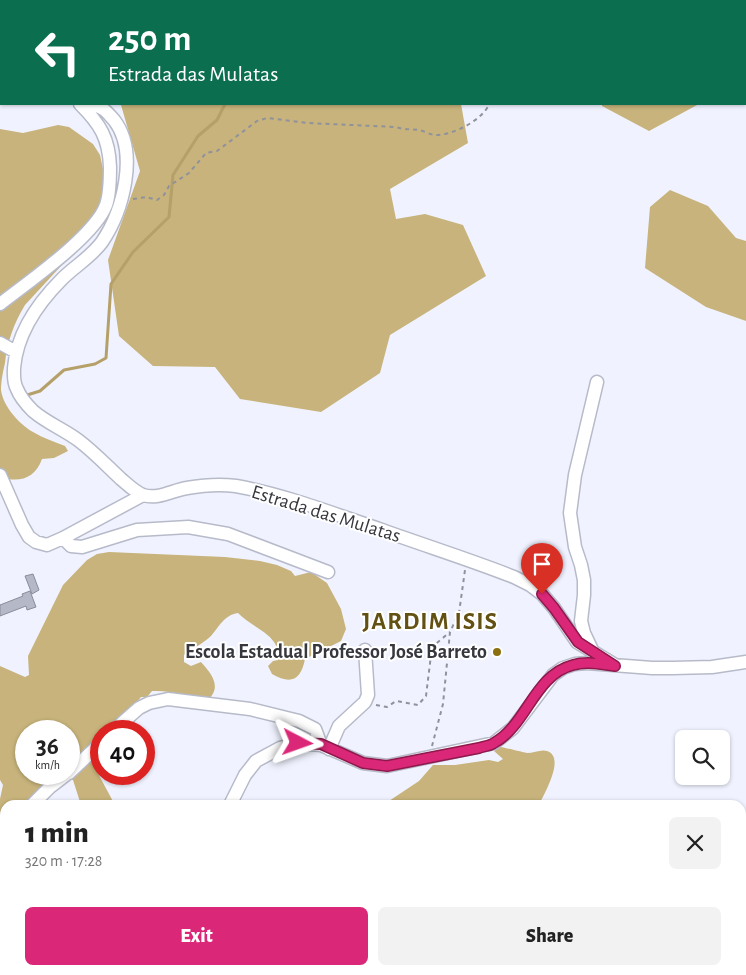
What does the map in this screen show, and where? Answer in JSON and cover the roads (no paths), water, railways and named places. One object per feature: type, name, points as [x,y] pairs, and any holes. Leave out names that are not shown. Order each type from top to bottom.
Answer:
[{"type":"street","points":[[0,304],[69,250],[96,222],[106,205],[110,178],[110,154],[105,137],[95,118],[81,105]]},
{"type":"street","points":[[0,475],[29,537],[36,542],[47,545],[144,495],[126,483],[84,445],[57,426],[46,422],[22,398],[16,388],[13,377],[16,352],[20,338],[28,323],[46,297],[63,278],[95,251],[104,240],[122,197],[127,167],[125,146],[120,127],[101,108],[91,105]]},
{"type":"street","points":[[0,343],[16,352]]},
{"type":"street","points":[[592,650],[581,621],[584,580],[575,547],[570,513],[575,475],[597,382]]},
{"type":"street","name":"Estrada das Mulatas","points":[[144,495],[152,496],[184,488],[222,484],[264,491],[494,569],[530,585],[542,594],[578,642],[615,666]]},
{"type":"street","points":[[63,538],[71,546],[82,547],[137,530],[188,527],[228,534],[328,572]]},
{"type":"street","points":[[325,747],[338,726],[365,702],[368,695],[365,650]]},
{"type":"street","points":[[232,800],[245,775],[256,761],[280,748],[298,743],[325,747],[363,763],[387,766],[494,744],[513,728],[553,674],[575,664],[587,663],[652,668],[702,668],[746,662]]},
{"type":"street","points":[[125,720],[139,708],[168,699],[250,709],[299,721],[315,729],[325,747]]},
{"type":"street","points":[[80,762],[90,754]]},
{"type":"street","points":[[37,800],[53,785]]},
{"type":"waterway","points":[[24,396],[40,391],[64,370],[95,364],[106,358],[111,284],[133,252],[169,217],[173,175],[198,136],[217,120],[224,105]]},
{"type":"place","name":"Escola Estadual Professor José Barreto","points":[[497,652]]},
{"type":"district","name":"JARDIM ISIS","points":[[430,621]]}]
